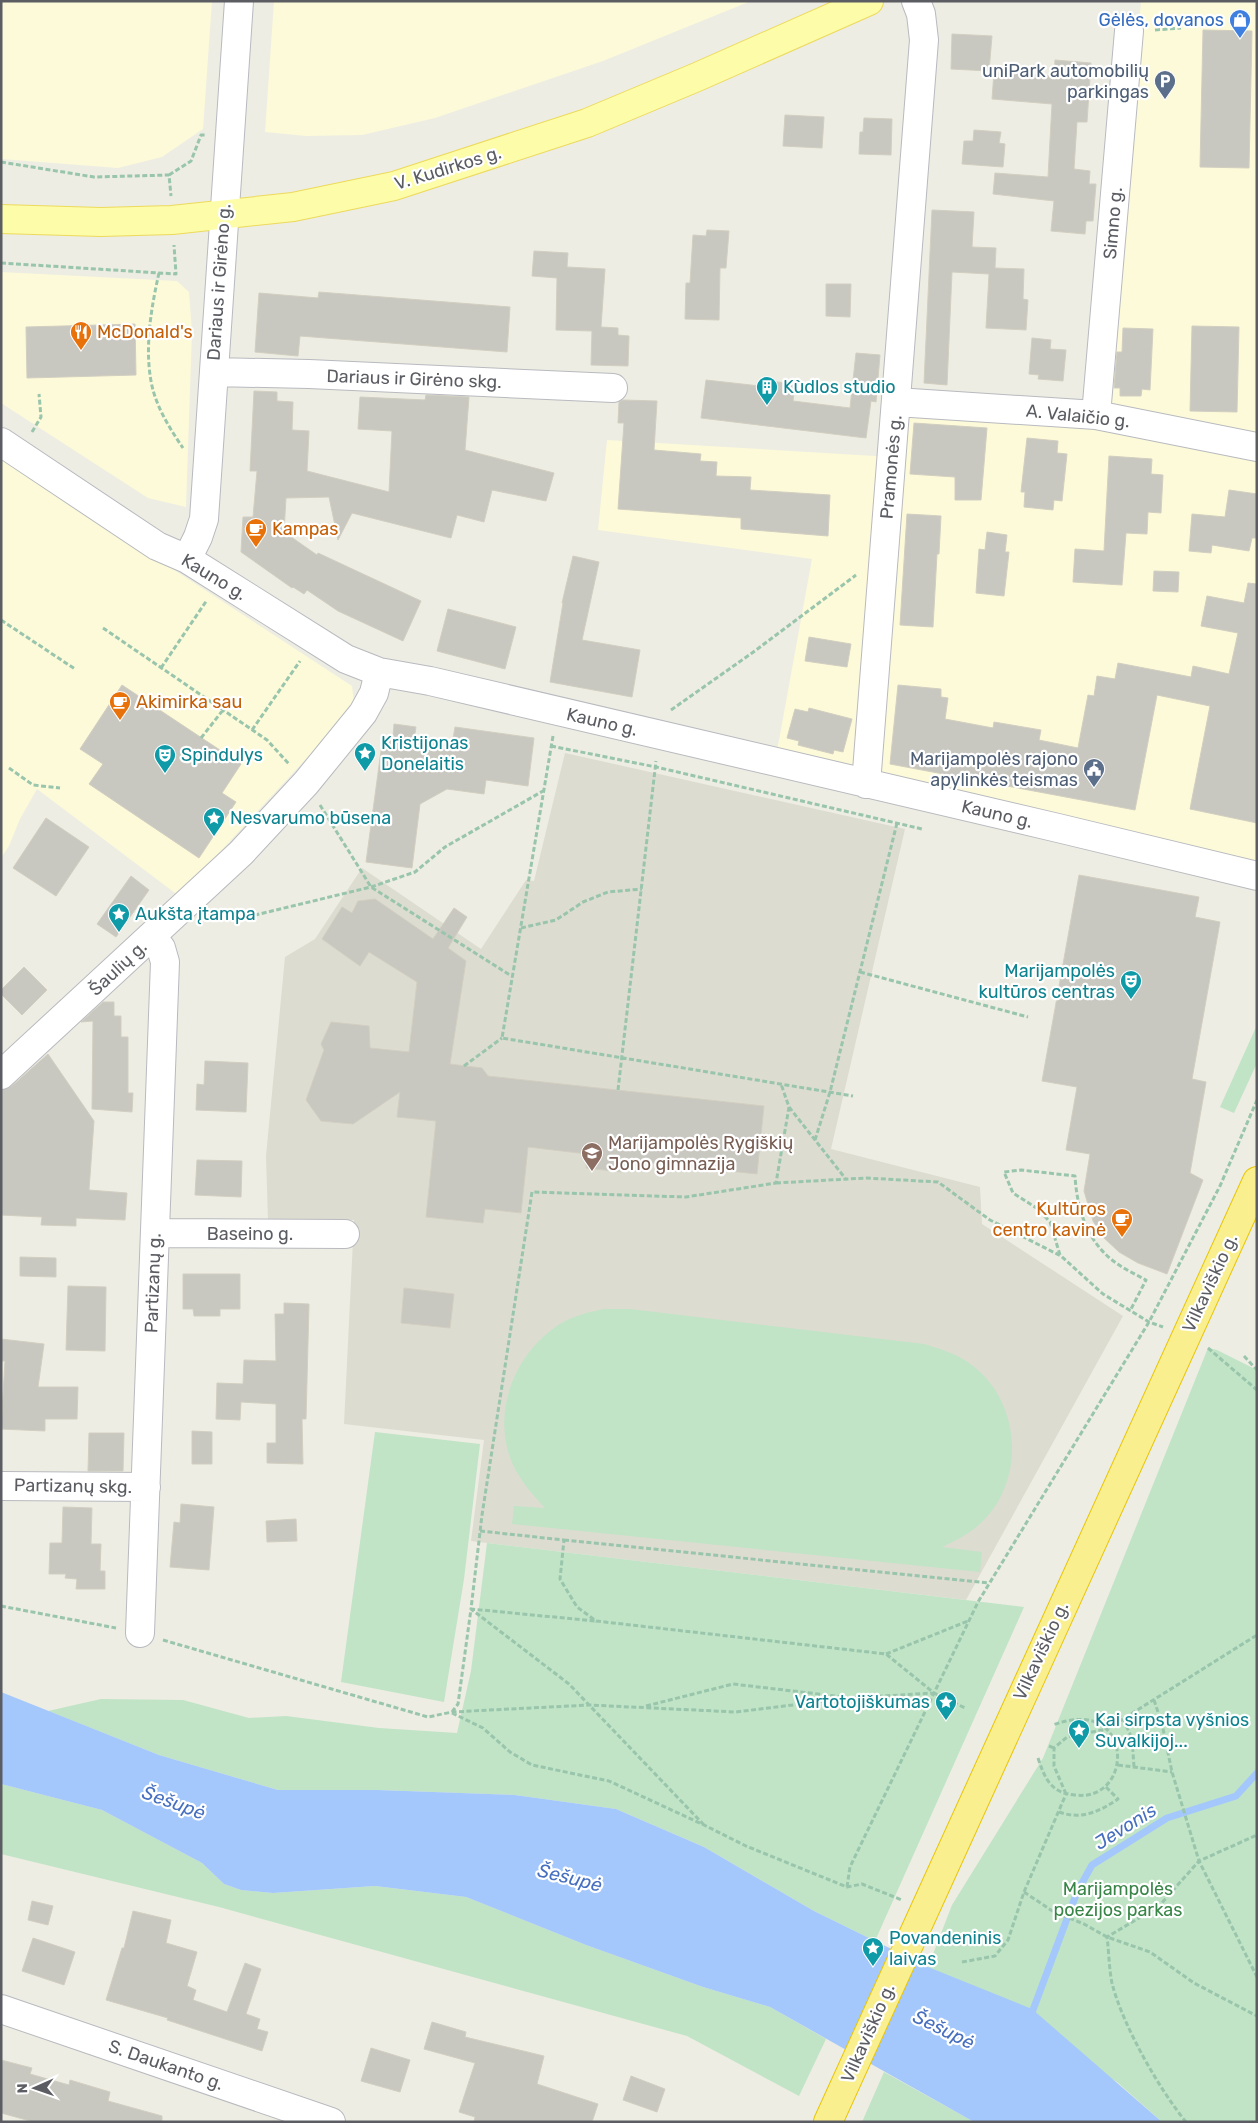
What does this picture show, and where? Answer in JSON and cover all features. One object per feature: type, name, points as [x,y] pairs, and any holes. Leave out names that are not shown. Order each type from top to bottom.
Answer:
[{"type":"highway","name":"Vilkaviškio g.","points":[[828,2122],[922,1911],[1257,1181]]},
{"type":"main road","name":"V. Kudirkos g.","points":[[1,219],[101,222],[172,220],[293,207],[394,186],[502,152],[596,119],[869,1]]},
{"type":"street","name":"Dariaus ir Girėno g.","points":[[187,559],[198,537],[204,519],[223,214],[239,1]]},
{"type":"street","name":"Pramonės g.","points":[[866,784],[924,40],[921,14],[916,1]]},
{"type":"street","name":"Simno g.","points":[[1096,415],[1130,31]]},
{"type":"street","name":"Dariaus ir Girėno skg.","points":[[214,372],[309,374],[613,388]]},
{"type":"street","name":"A. Valaičio g.","points":[[896,402],[1096,415],[1257,447]]},
{"type":"street","name":"Kauno g.","points":[[10,448],[157,546],[187,559],[346,659],[379,672],[430,681],[1257,876]]},
{"type":"street","name":"Šaulių g.","points":[[1,1075],[241,853],[306,783],[364,713],[374,692],[379,672]]},
{"type":"street","name":"Partizanų g.","points":[[140,1633],[165,962],[161,948],[152,937]]},
{"type":"street","name":"Baseino g.","points":[[155,1233],[345,1234]]},
{"type":"street","name":"Partizanų skg.","points":[[1,1486],[146,1487]]},
{"type":"street","name":"S. Daukanto g.","points":[[1,2009],[331,2122]]},
{"type":"path","points":[[169,175],[191,161],[201,135],[229,134]]},
{"type":"path","points":[[159,273],[149,319],[152,386],[166,423],[206,485]]},
{"type":"path","points":[[10,448],[41,417],[39,394]]},
{"type":"path","points":[[618,1090],[656,768],[650,733],[884,554]]},
{"type":"path","points":[[161,668],[221,580]]},
{"type":"path","points":[[1,620],[75,669]]},
{"type":"path","points":[[252,730],[315,640]]},
{"type":"path","points":[[201,738],[223,710]]},
{"type":"path","points":[[464,1066],[502,1038],[557,711]]},
{"type":"path","points":[[551,746],[922,829]]},
{"type":"path","points":[[9,768],[33,785],[60,788]]},
{"type":"path","points":[[184,906],[209,916],[225,919],[240,918],[371,887],[415,872],[445,847],[543,791]]},
{"type":"path","points":[[815,1140],[830,1092],[897,823]]},
{"type":"path","points":[[521,928],[556,920],[583,902],[608,892],[642,889]]},
{"type":"path","points":[[860,972],[1028,1017]]},
{"type":"path","points":[[502,1038],[853,1096]]},
{"type":"path","points":[[782,1084],[790,1107],[845,1179]]},
{"type":"path","points":[[847,1888],[850,1867],[968,1622],[989,1583],[1149,1322],[1220,1186],[1257,1100]]},
{"type":"path","points":[[776,1183],[790,1107]]},
{"type":"path","points":[[1061,1256],[1050,1222],[1038,1209],[1013,1194],[1004,1172],[1021,1170],[1075,1176],[1076,1199],[1082,1216],[1098,1247],[1113,1261],[1146,1280],[1130,1311]]},
{"type":"path","points":[[452,1712],[458,1704],[480,1531],[532,1192],[686,1197],[776,1183],[866,1178],[938,1182],[990,1220],[1061,1256],[1103,1294],[1130,1311],[1149,1322],[1185,1336],[1200,1360],[1208,1348],[1257,1390]]},
{"type":"path","points":[[1244,1356],[1256,1370],[1257,1374]]},
{"type":"path","points":[[480,1531],[989,1583]]},
{"type":"path","points":[[564,1540],[560,1579],[577,1607],[596,1621]]},
{"type":"path","points":[[1,1606],[140,1633],[428,1717],[452,1712],[589,1705],[736,1712],[849,1698],[934,1693]]},
{"type":"path","points":[[471,1609],[596,1621],[886,1654],[968,1622]]},
{"type":"path","points":[[471,1609],[569,1684],[704,1824]]},
{"type":"path","points":[[962,1962],[995,1956],[1008,1940],[1024,1892],[1066,1794],[1054,1766],[1054,1748],[1067,1737],[1107,1729],[1257,1635]]},
{"type":"path","points":[[886,1654],[934,1693],[965,1708]]},
{"type":"path","points":[[641,1707],[733,1684],[849,1698]]},
{"type":"path","points":[[1154,1700],[1162,1724],[1172,1772],[1199,1861],[1257,1977]]},
{"type":"path","points":[[452,1712],[483,1728],[510,1752],[532,1765],[609,1782],[704,1824],[746,1846],[847,1888],[862,1884],[898,1898]]},
{"type":"path","points":[[1038,1758],[1045,1777],[1053,1787],[1066,1794],[1083,1796],[1098,1791],[1111,1780],[1118,1765],[1118,1752],[1115,1740],[1107,1729],[1099,1722],[1083,1719],[1073,1719],[1054,1724]]},
{"type":"path","points":[[1123,1719],[1132,1738],[1134,1768]]},
{"type":"path","points":[[1049,1746],[1054,1748]]},
{"type":"path","points":[[1118,1765],[1172,1772]]},
{"type":"path","points":[[1058,1812],[1069,1816],[1086,1815],[1103,1809],[1118,1799],[1104,1786]]},
{"type":"path","points":[[1107,1937],[1159,1906],[1199,1861],[1257,1835]]},
{"type":"path","points":[[1024,1892],[1054,1912],[1084,1924],[1107,1937],[1150,1952],[1194,1982],[1257,2016]]},
{"type":"path","points":[[1107,1937],[1112,1982],[1125,2020],[1157,2079],[1186,2122]]},
{"type":"shaded area","points":[[1,1],[212,1],[203,129],[162,157],[118,168],[1,159]]},
{"type":"shaded area","points":[[274,1],[751,1],[603,61],[435,118],[362,135],[306,136],[265,132]]},
{"type":"shaded area","points":[[1141,1],[1257,1],[1257,876],[777,751],[812,559],[598,530],[607,440],[892,457],[906,412],[1104,429]]},
{"type":"shaded area","points":[[1,272],[177,281],[189,292],[192,332],[186,507],[148,498],[1,403]]},
{"type":"shaded area","points":[[1,457],[352,686],[354,702],[344,718],[179,896],[37,789],[20,819],[9,846],[1,858]]},
{"type":"shaded area","name":"Marijampolės Rygiškių Jono gimnazija","points":[[565,753],[905,829],[831,1149],[980,1187],[982,1224],[1123,1316],[966,1600],[471,1541],[484,1440],[344,1424],[354,1220],[268,1221],[266,1156],[285,957],[315,939],[362,868],[481,949],[526,880],[534,881]]},
{"type":"green space","points":[[1257,1025],[1257,1063],[1234,1113],[1220,1107]]},
{"type":"green space","points":[[604,1309],[630,1309],[924,1344],[953,1354],[969,1363],[986,1378],[999,1396],[1007,1417],[1012,1439],[1007,1483],[997,1503],[974,1529],[942,1547],[982,1552],[980,1572],[512,1524],[514,1506],[545,1508],[518,1474],[508,1450],[504,1431],[505,1411],[516,1373],[526,1356],[539,1341],[559,1324],[571,1318]]},
{"type":"green space","name":"Marijampolės poezijos parkas","points":[[1208,1348],[1217,1350],[1257,1370],[1257,2122],[1162,2122],[1117,2082],[928,1967],[952,1905],[1043,1758]]},
{"type":"green space","points":[[375,1432],[480,1444],[464,1579],[444,1702],[341,1682]]},
{"type":"green space","points":[[487,1543],[1024,1607],[875,1941],[814,1911],[704,1847],[616,1809],[515,1795],[378,1790],[278,1790],[159,1755],[48,1711],[101,1699],[183,1700],[249,1718],[286,1716],[379,1728],[457,1733],[471,1671]]},
{"type":"green space","points":[[1,1784],[102,1810],[202,1863],[224,1884],[241,1890],[273,1893],[375,1886],[466,1897],[586,1945],[703,1987],[770,2007],[826,2039],[799,2096],[687,2036],[219,1907],[1,1854]]},
{"type":"green space","points":[[884,2072],[974,2122],[862,2122]]},
{"type":"water","name":"Šešupė","points":[[1,1692],[159,1755],[278,1790],[378,1790],[515,1795],[616,1809],[704,1847],[814,1911],[928,1967],[1032,2009],[1162,2122],[974,2122],[770,2007],[703,1987],[586,1945],[466,1897],[375,1886],[273,1893],[241,1890],[224,1884],[202,1863],[102,1810],[1,1784]]},
{"type":"building","points":[[1203,30],[1252,31],[1249,168],[1200,167]]},
{"type":"building","points":[[952,34],[992,36],[989,71],[951,69]]},
{"type":"building","points":[[1055,60],[1091,63],[1087,122],[1077,122],[1074,169],[1090,171],[1089,184],[1096,184],[1093,221],[1086,221],[1085,234],[1051,231],[1054,201],[993,194],[995,173],[1048,177],[1052,104],[992,99],[994,72],[1054,76]]},
{"type":"building","points":[[785,115],[824,117],[822,148],[783,146]]},
{"type":"building","points":[[864,118],[892,119],[891,155],[859,154],[860,132],[863,132]]},
{"type":"building","points":[[974,130],[1001,132],[999,143],[1005,144],[1003,167],[962,164],[964,141],[973,141]]},
{"type":"building","points":[[932,210],[974,212],[972,247],[996,248],[995,268],[1024,269],[1023,299],[1028,300],[1026,330],[986,328],[989,274],[952,272],[947,385],[924,383]]},
{"type":"building","points":[[707,230],[729,231],[726,268],[720,268],[719,320],[685,319],[686,283],[690,283],[693,235],[706,236]]},
{"type":"building","points":[[534,251],[568,253],[567,267],[605,269],[601,327],[618,328],[618,335],[629,336],[628,366],[591,365],[592,331],[556,330],[557,278],[532,276]]},
{"type":"building","points":[[826,284],[851,284],[850,317],[826,316]]},
{"type":"building","points":[[319,292],[510,307],[507,352],[300,336],[298,356],[255,352],[259,293],[318,298]]},
{"type":"building","name":"McDonald's","points":[[135,324],[136,375],[27,378],[26,327]]},
{"type":"building","points":[[1192,326],[1239,327],[1237,412],[1190,411]]},
{"type":"building","points":[[1123,328],[1153,329],[1150,390],[1142,389],[1141,396],[1120,396],[1120,388],[1114,388],[1117,352],[1122,352]]},
{"type":"building","points":[[1032,338],[1051,340],[1050,349],[1066,350],[1063,381],[1038,379],[1039,375],[1029,374]]},
{"type":"building","name":"Kùdlos studio","points":[[856,353],[880,355],[876,402],[871,401],[866,438],[701,418],[706,380],[760,386],[761,380],[795,384],[793,401],[850,408]]},
{"type":"building","points":[[254,391],[277,392],[277,401],[293,402],[292,430],[309,431],[307,471],[389,492],[392,431],[358,429],[360,397],[425,400],[426,395],[469,397],[465,450],[554,473],[546,501],[492,490],[484,522],[457,515],[451,538],[352,513],[338,540],[329,497],[286,498],[284,532],[317,555],[318,553],[421,601],[403,641],[338,611],[307,590],[304,594],[292,588],[241,552],[243,517],[253,517],[257,471],[250,471]]},
{"type":"building","points":[[623,400],[657,401],[654,450],[701,454],[700,461],[717,462],[716,476],[751,477],[750,490],[830,495],[828,536],[741,529],[741,518],[618,509],[624,423],[618,423],[619,402]]},
{"type":"building","points":[[914,423],[987,428],[981,500],[955,500],[955,477],[910,474]]},
{"type":"building","points":[[1027,438],[1058,441],[1057,453],[1067,454],[1062,501],[1054,500],[1053,510],[1024,507],[1025,492],[1021,492]]},
{"type":"building","points":[[1109,456],[1152,459],[1151,474],[1163,475],[1161,513],[1148,512],[1147,534],[1126,533],[1122,585],[1073,582],[1075,549],[1104,551]]},
{"type":"building","points":[[1229,490],[1257,494],[1257,538],[1252,538],[1249,551],[1212,545],[1211,553],[1189,551],[1192,514],[1225,517]]},
{"type":"building","points":[[907,514],[941,516],[933,627],[900,625]]},
{"type":"building","points":[[987,532],[1007,535],[1005,552],[1009,552],[1004,596],[976,593],[979,549],[985,550]]},
{"type":"building","points":[[573,556],[599,562],[582,640],[640,650],[632,697],[550,682],[562,603]]},
{"type":"building","points":[[1154,571],[1179,572],[1178,592],[1153,591]]},
{"type":"building","points":[[1248,583],[1257,584],[1257,823],[1190,809],[1210,706],[1157,695],[1135,810],[890,764],[898,685],[941,689],[941,697],[948,698],[945,719],[993,728],[994,722],[1041,730],[1039,740],[1078,748],[1088,695],[1094,696],[1097,676],[1115,679],[1118,663],[1191,677],[1193,666],[1229,674],[1238,633],[1201,626],[1207,596],[1244,603]]},
{"type":"building","points":[[448,609],[516,627],[505,669],[437,651]]},
{"type":"building","points":[[809,637],[851,644],[847,667],[805,661]]},
{"type":"building","name":"Spindulys","points":[[122,685],[241,764],[222,793],[236,802],[199,858],[89,784],[103,764],[80,749]]},
{"type":"building","points":[[809,708],[852,719],[843,752],[834,750],[833,754],[798,745],[799,741],[787,738],[795,709],[808,712]]},
{"type":"building","points":[[394,724],[416,727],[414,740],[452,745],[455,727],[534,738],[528,786],[486,780],[484,794],[447,789],[420,804],[412,868],[366,862],[383,736],[393,737]]},
{"type":"building","points":[[46,818],[89,847],[56,896],[13,868]]},
{"type":"building","name":"Marijampolės kultūros centras","points":[[1079,875],[1199,897],[1195,917],[1220,922],[1192,1079],[1206,1082],[1190,1173],[1203,1180],[1167,1274],[1138,1263],[1119,1252],[1103,1237],[1093,1221],[1084,1191],[1090,1154],[1066,1150],[1077,1087],[1042,1081]]},
{"type":"building","points":[[131,876],[149,890],[116,937],[97,924]]},
{"type":"building","points":[[375,899],[433,939],[454,908],[467,917],[448,948],[466,961],[450,1064],[482,1068],[488,1076],[764,1106],[757,1174],[623,1160],[622,1172],[586,1168],[587,1154],[528,1147],[521,1213],[485,1209],[483,1223],[426,1217],[436,1121],[397,1117],[400,1092],[353,1124],[321,1121],[306,1100],[324,1050],[321,1044],[331,1022],[369,1026],[370,1048],[409,1052],[417,982],[369,952],[360,966],[322,939],[342,907],[352,913],[358,901]]},
{"type":"building","points":[[24,967],[47,990],[22,1015],[1,994],[1,990]]},
{"type":"building","points":[[103,1002],[114,1002],[114,1016],[121,1016],[121,1037],[128,1037],[128,1093],[133,1093],[132,1112],[92,1109],[93,1021],[81,1022]]},
{"type":"building","points":[[48,1054],[94,1121],[89,1190],[127,1193],[125,1220],[76,1218],[76,1226],[41,1225],[42,1217],[1,1215],[1,1090],[12,1086]]},
{"type":"building","points":[[205,1061],[248,1063],[246,1112],[196,1110],[197,1084],[204,1085]]},
{"type":"building","points":[[197,1160],[242,1161],[241,1197],[195,1195]]},
{"type":"building","points":[[20,1257],[56,1258],[56,1277],[20,1276]]},
{"type":"building","points":[[183,1274],[240,1274],[240,1309],[220,1309],[220,1316],[194,1316],[193,1309],[183,1309]]},
{"type":"building","points":[[68,1286],[106,1287],[105,1351],[66,1350]]},
{"type":"building","points":[[404,1288],[454,1294],[450,1328],[401,1323]]},
{"type":"building","points":[[284,1303],[309,1304],[306,1419],[302,1419],[303,1464],[267,1463],[267,1443],[276,1443],[276,1404],[241,1402],[240,1420],[216,1419],[217,1383],[243,1384],[244,1360],[276,1361],[275,1314],[284,1314]]},
{"type":"building","points":[[1,1339],[44,1344],[38,1387],[78,1387],[77,1419],[45,1419],[45,1431],[1,1429],[5,1361],[1,1361]]},
{"type":"building","points":[[192,1431],[212,1432],[212,1464],[192,1464]]},
{"type":"building","points":[[89,1433],[124,1433],[123,1471],[88,1471]]},
{"type":"building","points":[[181,1504],[214,1507],[209,1570],[170,1567],[174,1522],[180,1523]]},
{"type":"building","points":[[63,1507],[92,1508],[91,1544],[101,1544],[100,1571],[105,1571],[105,1589],[76,1589],[77,1579],[65,1578],[66,1574],[49,1574],[50,1543],[62,1543]]},
{"type":"building","points":[[296,1519],[297,1541],[267,1542],[266,1521]]},
{"type":"building","points":[[32,1901],[53,1906],[48,1925],[28,1920]]},
{"type":"building","points":[[133,1911],[171,1920],[166,1943],[197,1952],[187,1986],[196,1990],[193,2000],[227,2012],[245,1963],[261,1969],[246,2014],[260,2019],[257,2029],[268,2032],[262,2051],[167,2020],[168,2018],[106,2000],[122,1948],[124,1948]]},
{"type":"building","points":[[33,1938],[75,1952],[64,1985],[22,1971]]},
{"type":"building","points":[[432,2022],[466,2032],[465,2037],[544,2056],[537,2084],[598,2104],[592,2122],[474,2122],[475,2117],[459,2112],[475,2063],[424,2049]]},
{"type":"building","points":[[371,2048],[410,2060],[400,2092],[361,2081]]},
{"type":"building","points":[[1,2060],[32,2068],[30,2074],[69,2085],[70,2080],[110,2092],[108,2101],[162,2116],[162,2122],[34,2122],[1,2113]]},
{"type":"building","points":[[631,2076],[665,2089],[657,2112],[623,2100]]},
{"type":"waterway","name":"Jevonis","points":[[1030,2018],[1077,1892],[1092,1865],[1167,1818],[1236,1796],[1257,1773]]},
{"type":"place","name":"Gėlės, dovanos","points":[[1240,39]]},
{"type":"place","name":"uniPark automobilių parkingas","points":[[1165,100]]},
{"type":"place","name":"McDonald's","points":[[81,351]]},
{"type":"place","name":"Kùdlos studio","points":[[767,406]]},
{"type":"place","name":"Kampas","points":[[256,548]]},
{"type":"place","name":"Akimirka sau","points":[[120,721]]},
{"type":"place","name":"Kristijonas Donelaitis","points":[[365,772]]},
{"type":"place","name":"Spindulys","points":[[165,774]]},
{"type":"place","name":"Marijampolės rajono apylinkės teismas","points":[[1094,788]]},
{"type":"place","name":"Nesvarumo būsena","points":[[214,837]]},
{"type":"place","name":"Aukšta įtampa","points":[[119,933]]},
{"type":"place","name":"Marijampolės kultūros centras","points":[[1131,1000]]},
{"type":"place","name":"Marijampolės Rygiškių Jono gimnazija","points":[[592,1172]]},
{"type":"place","name":"Kultūros centro kavinė","points":[[1122,1238]]},
{"type":"place","name":"Vartotojiškumas","points":[[946,1721]]},
{"type":"place","name":"Kai sirpsta vyšnios Suvalkijoj...","points":[[1079,1749]]},
{"type":"place","name":"Povandeninis laivas","points":[[873,1967]]}]
